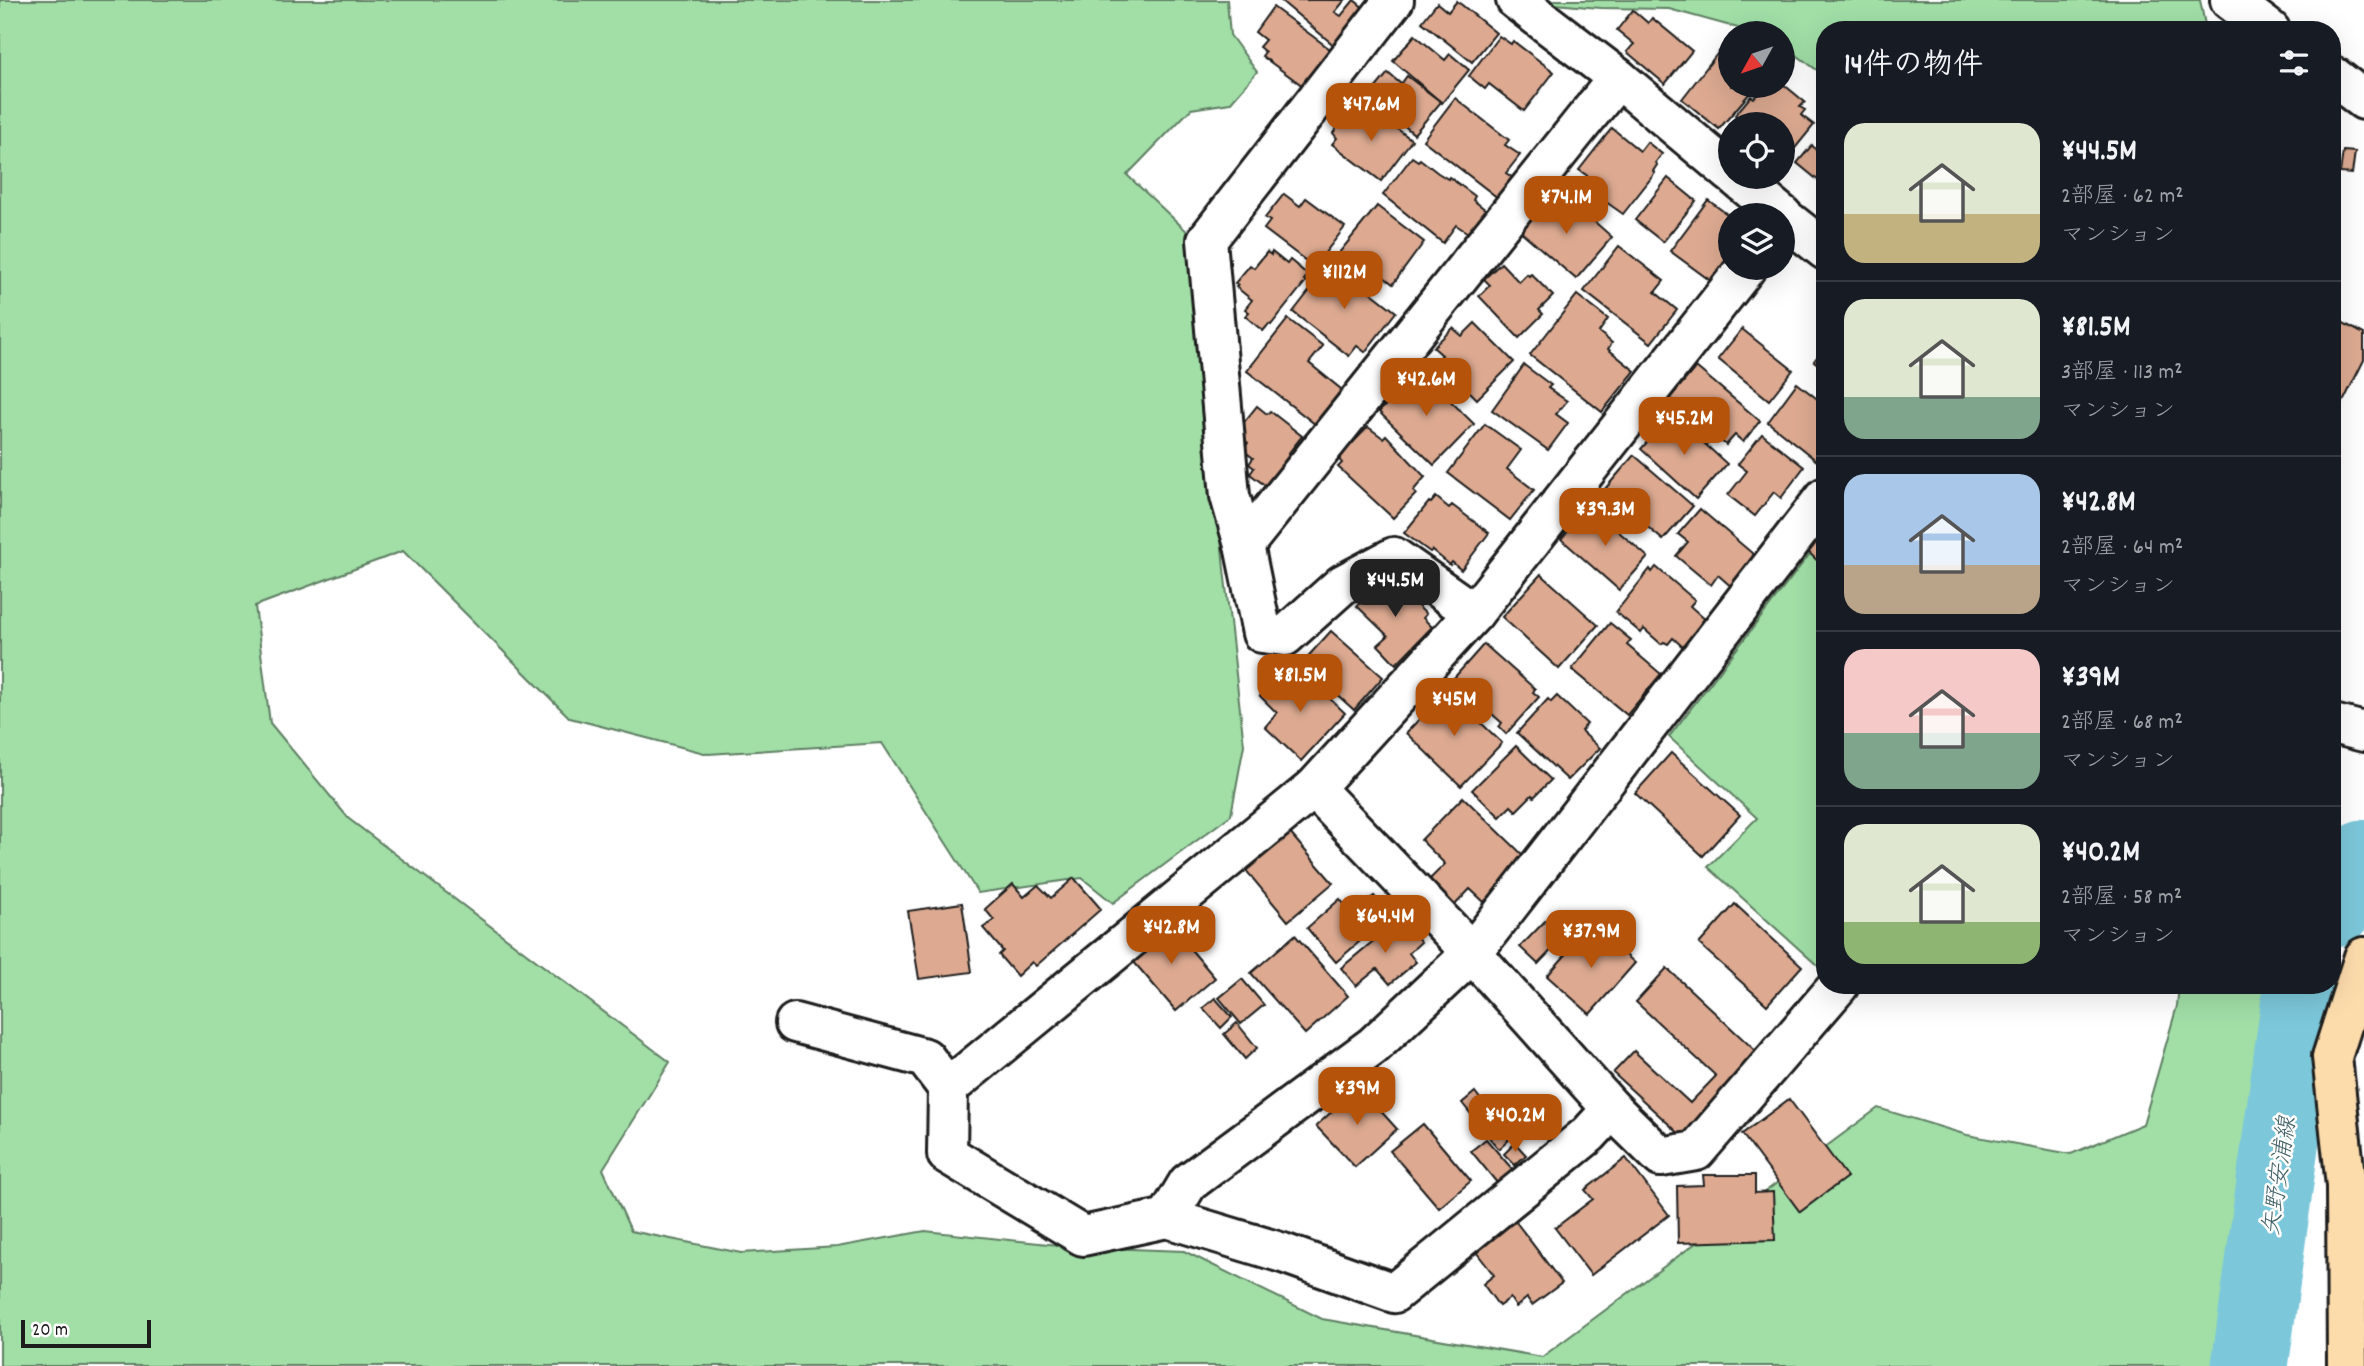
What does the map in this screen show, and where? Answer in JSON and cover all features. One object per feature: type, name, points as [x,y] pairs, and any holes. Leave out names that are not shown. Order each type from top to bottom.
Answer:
[{"type":"main road","points":[[2347,1366],[2346,1186],[2332,1058],[2364,957]]},
{"type":"street","points":[[1394,0],[1207,240],[1230,496],[1244,545],[1262,633],[1285,636],[1343,584],[1394,557],[1474,613]]},
{"type":"street","points":[[1516,0],[1618,79],[1718,162]]},
{"type":"street","points":[[2230,0],[2258,21]]},
{"type":"street","points":[[1244,545],[1618,79]]},
{"type":"street","points":[[2341,82],[2364,100]]},
{"type":"street","points":[[1750,189],[1767,203]]},
{"type":"street","points":[[1795,226],[1816,243]]},
{"type":"street","points":[[948,1088],[1314,788],[1474,613],[1737,280]]},
{"type":"street","points":[[1167,1218],[1188,1183],[1373,1046],[1472,953],[1816,509]]},
{"type":"street","points":[[2341,725],[2364,732]]},
{"type":"street","points":[[1314,788],[1472,953],[1612,1109],[1661,1157],[1696,1151],[1831,994]]},
{"type":"street","points":[[795,1023],[925,1058],[948,1088],[947,1154],[1083,1236],[1167,1218],[1283,1253],[1394,1293],[1589,1134],[1612,1109]]},
{"type":"green space","points":[[0,0],[1227,0],[1230,35],[1257,72],[1230,103],[1191,109],[1127,175],[1193,237],[1224,569],[1244,745],[1231,815],[1113,903],[1082,878],[978,893],[882,743],[708,754],[570,718],[403,551],[255,606],[270,723],[349,819],[670,1062],[603,1169],[631,1231],[741,1253],[837,1247],[925,1231],[1077,1247],[1184,1251],[1322,1319],[1542,1357],[1878,1108],[1967,1135],[2071,1154],[2143,1124],[2178,994],[2297,994],[2283,1062],[2262,1366],[0,1366]]},
{"type":"green space","points":[[1540,0],[2200,0],[2204,21],[1816,21],[1816,69],[1796,55],[1796,21],[1718,23],[1669,9],[1600,8],[1543,3]]},
{"type":"green space","points":[[1816,546],[1816,964],[1708,867],[1757,818],[1669,737]]},
{"type":"building","points":[[1280,0],[1345,0],[1335,12],[1341,16],[1354,0],[1372,15],[1342,52]]},
{"type":"building","points":[[1457,1],[1496,33],[1472,62],[1422,22],[1437,3],[1448,12]]},
{"type":"building","points":[[1273,7],[1330,49],[1303,86],[1262,56],[1265,52],[1259,47],[1265,40],[1255,32]]},
{"type":"building","points":[[1633,10],[1648,23],[1652,18],[1692,51],[1665,84],[1627,52],[1634,44],[1617,30]]},
{"type":"building","points":[[1415,35],[1445,60],[1450,54],[1469,70],[1442,103],[1393,61]]},
{"type":"building","points":[[1499,36],[1511,44],[1513,41],[1554,72],[1524,111],[1489,84],[1485,89],[1469,76]]},
{"type":"building","points":[[1718,53],[1718,98],[1746,98],[1734,112],[1718,112],[1718,128],[1682,99]]},
{"type":"building","points":[[1388,73],[1401,84],[1407,76],[1441,102],[1414,134],[1369,96]]},
{"type":"building","points":[[1796,95],[1805,102],[1800,107],[1805,110],[1801,115],[1814,125],[1795,148],[1795,112],[1738,112],[1749,98],[1796,98]]},
{"type":"building","points":[[1455,98],[1509,140],[1505,145],[1520,155],[1506,173],[1513,178],[1498,198],[1423,140]]},
{"type":"building","points":[[1352,108],[1369,122],[1376,113],[1412,140],[1381,181],[1332,144],[1337,138],[1333,133]]},
{"type":"building","points":[[1612,128],[1640,151],[1647,142],[1662,154],[1656,162],[1653,171],[1655,173],[1623,214],[1582,185],[1589,177],[1579,170]]},
{"type":"building","points":[[1812,145],[1816,150],[1816,179],[1797,163]]},
{"type":"building","points":[[2343,151],[2355,152],[2352,174],[2341,173]]},
{"type":"building","points":[[1412,157],[1418,161],[1420,159],[1448,179],[1449,177],[1475,196],[1473,200],[1486,210],[1468,233],[1456,225],[1443,243],[1383,195]]},
{"type":"building","points":[[1668,178],[1696,201],[1663,242],[1635,220]]},
{"type":"building","points":[[1284,194],[1300,206],[1306,198],[1345,227],[1314,267],[1264,229],[1270,221],[1265,218]]},
{"type":"building","points":[[1708,200],[1718,207],[1718,280],[1715,284],[1670,251]]},
{"type":"building","points":[[1544,201],[1560,215],[1571,201],[1612,237],[1576,279],[1519,230]]},
{"type":"building","points":[[1377,206],[1424,242],[1393,284],[1360,259],[1354,267],[1338,254]]},
{"type":"building","points":[[1619,246],[1664,281],[1655,292],[1677,310],[1651,343],[1584,291]]},
{"type":"building","points":[[1267,252],[1271,255],[1272,252],[1287,264],[1290,260],[1308,275],[1271,325],[1263,331],[1245,316],[1249,312],[1245,309],[1252,300],[1236,287],[1238,285],[1235,283],[1250,265],[1254,268]]},
{"type":"building","points":[[1332,262],[1396,312],[1365,352],[1357,346],[1349,356],[1293,312]]},
{"type":"building","points":[[1501,263],[1519,282],[1527,274],[1531,274],[1553,296],[1539,310],[1543,314],[1519,338],[1479,296],[1490,285],[1484,279]]},
{"type":"building","points":[[1577,295],[1608,319],[1599,332],[1612,343],[1608,349],[1635,371],[1602,412],[1530,355]]},
{"type":"building","points":[[1288,319],[1323,346],[1309,363],[1347,394],[1320,428],[1247,371]]},
{"type":"building","points":[[2341,322],[2364,334],[2364,360],[2341,406]]},
{"type":"building","points":[[1475,323],[1514,362],[1477,399],[1437,359],[1442,355],[1433,347],[1453,328],[1462,336]]},
{"type":"building","points":[[1742,329],[1793,370],[1769,400],[1718,359]]},
{"type":"building","points":[[1524,365],[1551,385],[1548,388],[1567,401],[1556,414],[1568,423],[1548,450],[1492,410]]},
{"type":"building","points":[[1696,367],[1760,421],[1743,442],[1735,435],[1726,445],[1670,398]]},
{"type":"building","points":[[1419,370],[1474,424],[1434,465],[1379,412]]},
{"type":"building","points":[[1797,383],[1816,398],[1816,460],[1768,422]]},
{"type":"building","points":[[1257,406],[1267,414],[1270,411],[1302,436],[1266,486],[1250,474],[1254,468],[1249,464],[1253,458],[1243,450],[1248,443],[1239,435],[1244,429],[1241,426]]},
{"type":"building","points":[[1672,414],[1727,464],[1696,499],[1641,449]]},
{"type":"building","points":[[1485,424],[1521,450],[1507,469],[1534,490],[1510,520],[1448,473]]},
{"type":"building","points":[[1368,427],[1383,438],[1386,435],[1425,477],[1413,491],[1416,494],[1393,518],[1338,467],[1342,463],[1338,458]]},
{"type":"building","points":[[1762,434],[1804,467],[1781,498],[1774,492],[1755,516],[1728,495],[1747,471],[1738,464]]},
{"type":"building","points":[[1634,455],[1693,506],[1663,540],[1638,519],[1633,525],[1599,496]]},
{"type":"building","points":[[1436,497],[1449,508],[1452,505],[1489,533],[1461,570],[1404,533]]},
{"type":"building","points":[[1590,507],[1648,557],[1619,590],[1561,539]]},
{"type":"building","points":[[1700,509],[1759,559],[1734,589],[1718,575],[1711,585],[1676,556],[1688,542],[1678,534]]},
{"type":"building","points":[[1816,531],[1816,559],[1803,547]]},
{"type":"building","points":[[1656,567],[1695,600],[1690,606],[1707,621],[1684,648],[1673,638],[1668,644],[1661,644],[1644,629],[1641,633],[1616,612],[1650,569],[1652,572]]},
{"type":"building","points":[[1541,574],[1598,625],[1559,669],[1502,617]]},
{"type":"building","points":[[1387,576],[1426,614],[1423,618],[1432,627],[1396,664],[1378,645],[1388,636],[1357,606]]},
{"type":"building","points":[[1610,623],[1631,640],[1627,645],[1661,674],[1627,715],[1572,669]]},
{"type":"building","points":[[1331,631],[1383,677],[1354,710],[1302,663]]},
{"type":"building","points":[[1484,644],[1535,689],[1533,692],[1539,697],[1506,734],[1499,727],[1502,723],[1453,679]]},
{"type":"building","points":[[1302,672],[1345,713],[1301,761],[1265,727],[1277,713],[1260,696],[1280,675],[1290,685]]},
{"type":"building","points":[[1447,690],[1502,743],[1461,786],[1406,733]]},
{"type":"building","points":[[1557,696],[1587,724],[1581,731],[1600,748],[1568,780],[1517,733],[1548,699],[1551,702]]},
{"type":"building","points":[[1516,746],[1551,780],[1516,811],[1511,806],[1500,817],[1472,790]]},
{"type":"building","points":[[1671,753],[1740,815],[1703,856],[1635,793]]},
{"type":"building","points":[[1463,797],[1526,858],[1484,902],[1470,889],[1453,907],[1427,882],[1445,864],[1421,840]]},
{"type":"building","points":[[1283,825],[1333,883],[1288,921],[1239,862]]},
{"type":"building","points":[[1074,878],[1101,909],[1036,966],[1032,962],[1017,976],[999,955],[1003,951],[983,928],[994,920],[985,909],[1013,884],[1024,897],[1038,885],[1051,898]]},
{"type":"building","points":[[1374,896],[1390,915],[1336,962],[1307,928],[1340,899],[1352,914]]},
{"type":"building","points":[[962,903],[972,972],[919,979],[908,911]]},
{"type":"building","points":[[1735,904],[1802,966],[1767,1005],[1699,944]]},
{"type":"building","points":[[1401,918],[1421,942],[1409,953],[1416,962],[1390,984],[1377,969],[1356,986],[1341,968]]},
{"type":"building","points":[[1548,918],[1566,935],[1538,964],[1520,947]]},
{"type":"building","points":[[1166,920],[1215,978],[1176,1011],[1127,954]]},
{"type":"building","points":[[1592,925],[1635,963],[1590,1014],[1547,976]]},
{"type":"building","points":[[1295,935],[1348,996],[1305,1034],[1251,973]]},
{"type":"building","points":[[1667,968],[1761,1056],[1684,1138],[1613,1073],[1634,1051],[1690,1103],[1716,1076],[1636,1002]]},
{"type":"building","points":[[1242,979],[1264,1005],[1241,1024],[1219,998]]},
{"type":"building","points":[[1215,998],[1232,1017],[1221,1028],[1203,1008]]},
{"type":"building","points":[[1237,1023],[1257,1048],[1245,1059],[1224,1034]]},
{"type":"building","points":[[1359,1087],[1397,1129],[1355,1167],[1316,1126]]},
{"type":"building","points":[[1475,1092],[1487,1108],[1484,1111],[1488,1115],[1476,1124],[1462,1103]]},
{"type":"building","points":[[1789,1099],[1847,1177],[1800,1212],[1742,1134]]},
{"type":"building","points":[[1489,1118],[1509,1140],[1499,1149],[1479,1126]]},
{"type":"building","points":[[1423,1124],[1471,1181],[1439,1208],[1390,1151]]},
{"type":"building","points":[[1486,1139],[1514,1171],[1498,1184],[1471,1151]]},
{"type":"building","points":[[1515,1143],[1526,1155],[1515,1165],[1504,1154]]},
{"type":"building","points":[[1626,1158],[1669,1215],[1591,1275],[1555,1228],[1593,1199],[1585,1190]]},
{"type":"building","points":[[1703,1175],[1755,1175],[1755,1193],[1773,1192],[1775,1240],[1678,1243],[1677,1186],[1704,1185]]},
{"type":"building","points":[[1513,1218],[1562,1283],[1532,1305],[1527,1298],[1516,1307],[1510,1298],[1499,1306],[1483,1284],[1494,1275],[1473,1248]]},
{"type":"waterway","name":"矢野安浦線","points":[[2341,896],[2364,858]]},
{"type":"waterway","name":"矢野安浦線","points":[[2250,1366],[2302,994]]}]
